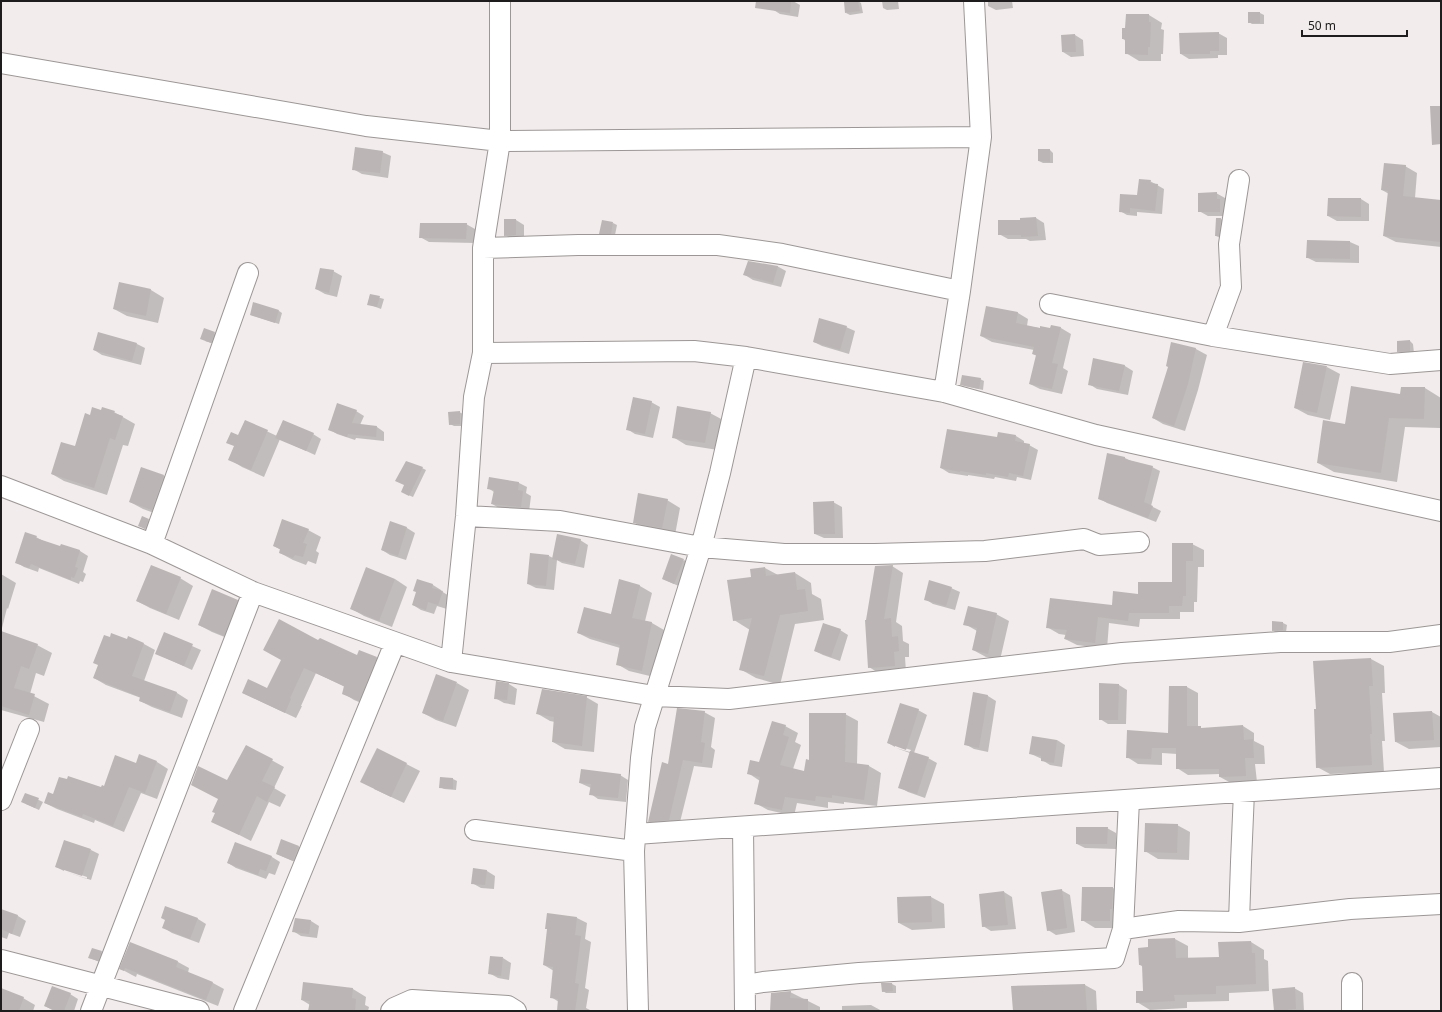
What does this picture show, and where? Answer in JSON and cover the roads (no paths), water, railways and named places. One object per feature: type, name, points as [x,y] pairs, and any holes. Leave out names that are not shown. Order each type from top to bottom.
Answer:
[{"type":"street","points":[[451,662],[466,516],[474,397],[483,353],[483,248],[500,141],[500,1]]},
{"type":"street","points":[[944,392],[960,291],[981,137],[974,1]]},
{"type":"street","points":[[1,63],[366,126],[500,141],[981,137]]},
{"type":"street","points":[[1213,336],[1231,287],[1229,244],[1239,180]]},
{"type":"street","points":[[483,248],[578,245],[718,245],[782,254],[960,291]]},
{"type":"street","points":[[152,544],[248,273]]},
{"type":"street","points":[[1050,304],[1213,336],[1390,364],[1441,360]]},
{"type":"street","points":[[483,353],[694,351],[746,357],[944,392],[1096,435],[1441,511]]},
{"type":"street","points":[[638,1011],[635,843],[641,758],[645,728],[701,547],[720,473],[746,357]]},
{"type":"street","points":[[1,486],[152,544],[253,592],[451,662],[654,696],[729,699],[1122,653],[1280,642],[1389,642],[1441,635]]},
{"type":"street","points":[[466,516],[560,521],[701,547],[784,554],[875,554],[985,551],[1084,539],[1099,545],[1139,542]]},
{"type":"street","points":[[91,1011],[253,592]]},
{"type":"street","points":[[244,1011],[395,643]]},
{"type":"street","points":[[1,800],[29,729]]},
{"type":"street","points":[[475,830],[635,843],[743,827],[1441,778]]},
{"type":"street","points":[[1239,922],[1240,862],[1244,792]]},
{"type":"street","points":[[745,985],[859,973],[1114,958],[1123,929],[1129,800]]},
{"type":"street","points":[[743,827],[745,1011]]},
{"type":"street","points":[[1123,929],[1179,921],[1239,922],[1350,909],[1441,904]]},
{"type":"street","points":[[1,960],[199,1011]]},
{"type":"street","points":[[1352,983],[1352,1011]]},
{"type":"street","points":[[391,1011],[394,1008],[412,1000],[508,1006],[516,1011]]}]
